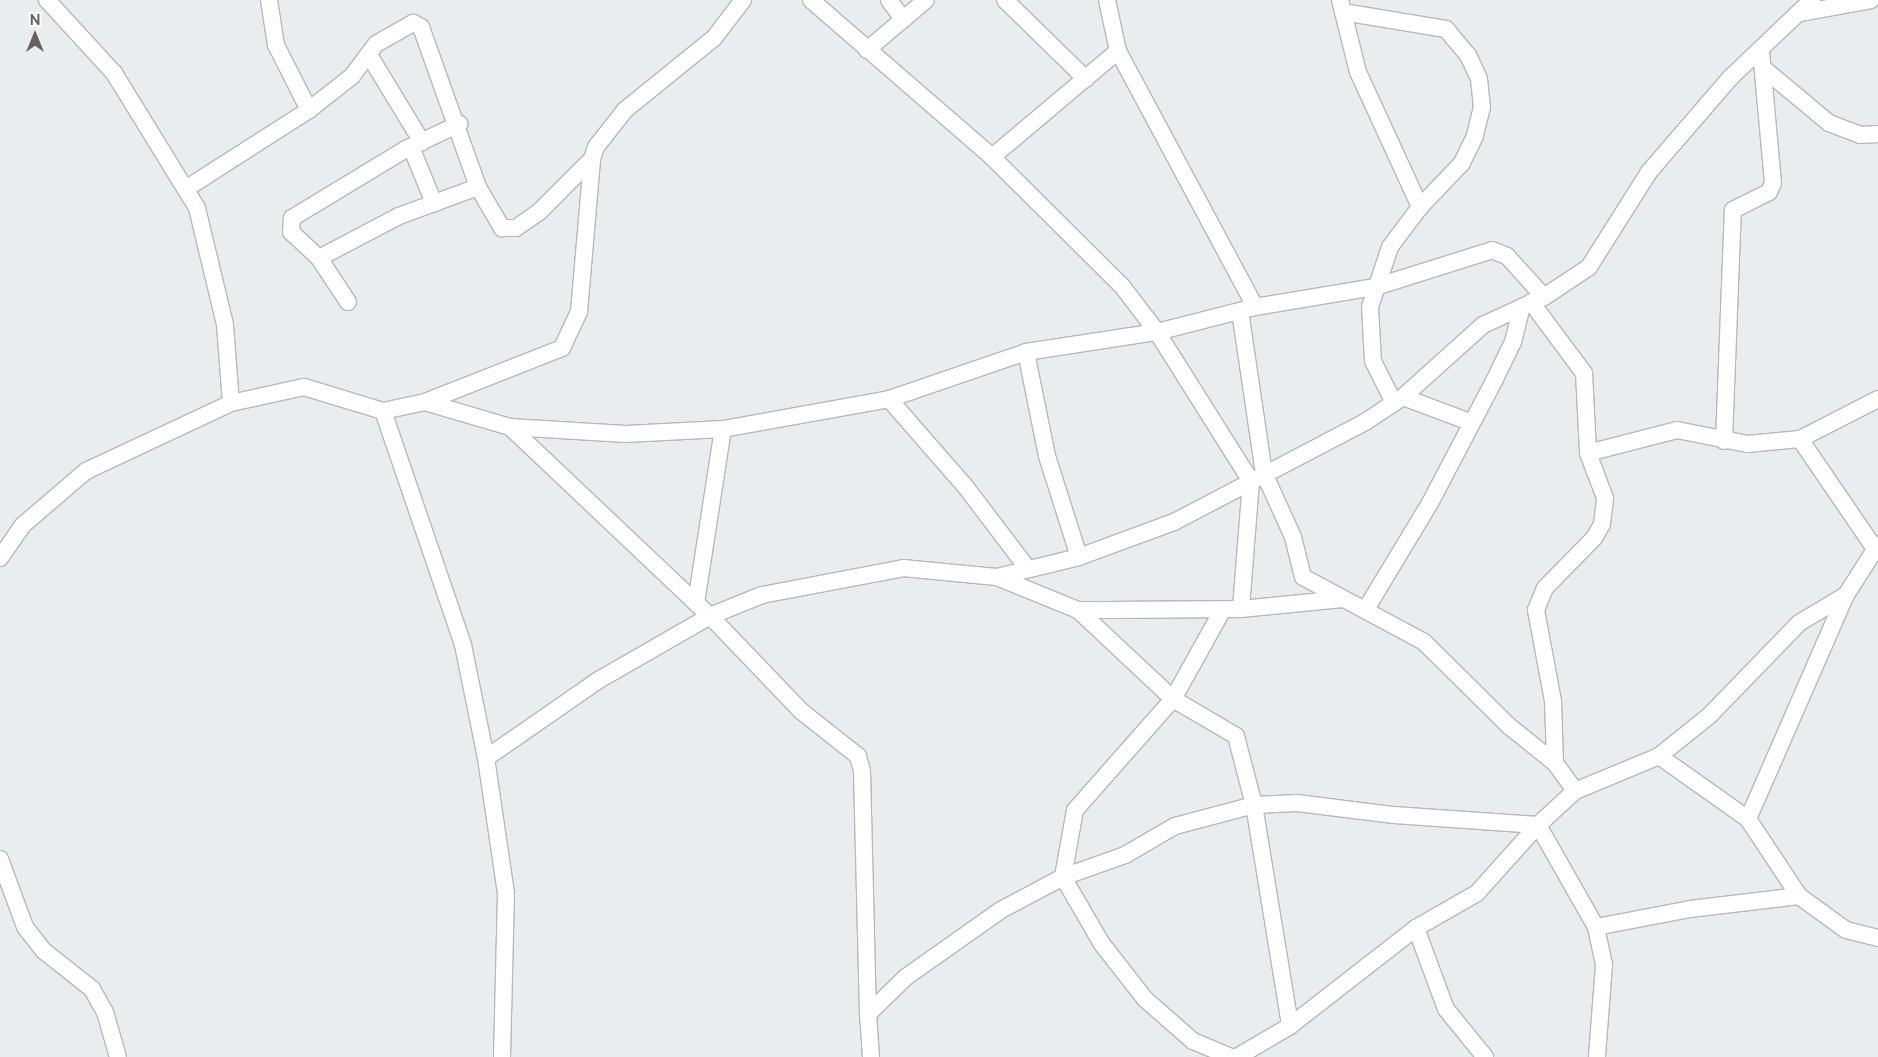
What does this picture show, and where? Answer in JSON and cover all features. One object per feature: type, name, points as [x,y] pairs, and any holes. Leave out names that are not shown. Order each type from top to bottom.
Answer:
[{"type":"street","points":[[47,0],[114,72],[186,188],[208,245],[224,326],[231,403]]},
{"type":"street","points":[[269,0],[276,45],[309,110]]},
{"type":"street","points":[[186,188],[309,110],[352,76],[389,35],[417,23],[459,124],[478,187],[493,217],[502,228],[510,230],[540,211],[592,158],[625,110],[714,38],[743,0]]},
{"type":"street","points":[[811,0],[992,157],[1122,286],[1157,332],[1257,477],[1293,537],[1303,577],[1366,609],[1424,642],[1509,726],[1555,763],[1575,791]]},
{"type":"street","points":[[889,0],[903,19]]},
{"type":"street","points":[[867,50],[926,0]]},
{"type":"street","points":[[1005,0],[1086,80]]},
{"type":"street","points":[[1106,0],[1118,51],[1247,309],[1257,477],[1241,609]]},
{"type":"street","points":[[997,577],[1078,557],[1174,522],[1398,400],[1483,325],[1532,302],[1589,267],[1649,172],[1730,78],[1762,51],[1812,0]]},
{"type":"street","points":[[1801,13],[1871,0]]},
{"type":"street","points":[[1420,207],[1364,87],[1342,6],[1446,29],[1468,55],[1479,79],[1482,107],[1475,136],[1462,162],[1420,207],[1390,247],[1375,287],[1370,307],[1371,353],[1398,400],[1470,422]]},
{"type":"street","points":[[992,157],[1086,80],[1118,51]]},
{"type":"street","points":[[1724,441],[1733,210],[1769,192],[1773,183],[1762,51]]},
{"type":"street","points":[[369,55],[416,144],[434,204]]},
{"type":"street","points":[[1763,68],[1829,123],[1860,135],[1878,134]]},
{"type":"street","points":[[348,302],[319,258],[291,232],[292,218],[416,144],[459,124]]},
{"type":"street","points":[[0,558],[23,525],[86,471],[231,403],[304,387],[384,411],[425,402],[562,348],[579,312],[592,158]]},
{"type":"street","points":[[319,258],[364,231],[478,187]]},
{"type":"street","points":[[425,402],[510,427],[626,434],[723,429],[889,399],[1026,352],[1157,332],[1247,309],[1375,287],[1492,250],[1507,256],[1532,302],[1584,373],[1588,453],[1605,498],[1602,524],[1594,538],[1545,588],[1536,610],[1553,701],[1555,763]]},
{"type":"street","points":[[1366,609],[1430,503],[1532,302]]},
{"type":"street","points":[[1026,352],[1047,456],[1078,557]]},
{"type":"street","points":[[889,399],[965,486],[1028,569]]},
{"type":"street","points":[[1588,453],[1677,430],[1724,441],[1747,444],[1800,439],[1878,399]]},
{"type":"street","points":[[384,411],[463,645],[486,758],[506,893],[502,1057]]},
{"type":"street","points":[[510,427],[710,616],[801,711],[861,761],[868,1014],[871,1057]]},
{"type":"street","points":[[696,603],[723,429]]},
{"type":"street","points":[[1748,819],[1846,595],[1876,547],[1800,439]]},
{"type":"street","points":[[486,758],[597,681],[710,616],[762,594],[866,572],[903,568],[997,577],[1078,610],[1173,699],[1236,736],[1254,805],[1290,1026]]},
{"type":"street","points":[[1237,1057],[1290,1026],[1416,928],[1476,893],[1538,825],[1575,791],[1659,756],[1743,684],[1800,622],[1846,595]]},
{"type":"street","points":[[1078,610],[1222,611],[1344,599]]},
{"type":"street","points":[[1222,611],[1173,699],[1075,810],[1063,878],[1102,944],[1145,998],[1193,1041],[1231,1057]]},
{"type":"street","points":[[1659,756],[1748,819],[1799,896],[1846,930],[1877,936]]},
{"type":"street","points":[[868,1014],[906,977],[1001,910],[1063,878],[1125,855],[1175,826],[1254,805],[1315,803],[1394,815],[1538,825]]},
{"type":"street","points":[[1538,825],[1596,927],[1604,965],[1597,1057]]},
{"type":"street","points":[[0,859],[25,927],[44,951],[92,989],[105,1012],[118,1057]]},
{"type":"street","points":[[1596,927],[1682,910],[1799,896]]},
{"type":"street","points":[[1416,928],[1446,1009],[1485,1057]]}]
